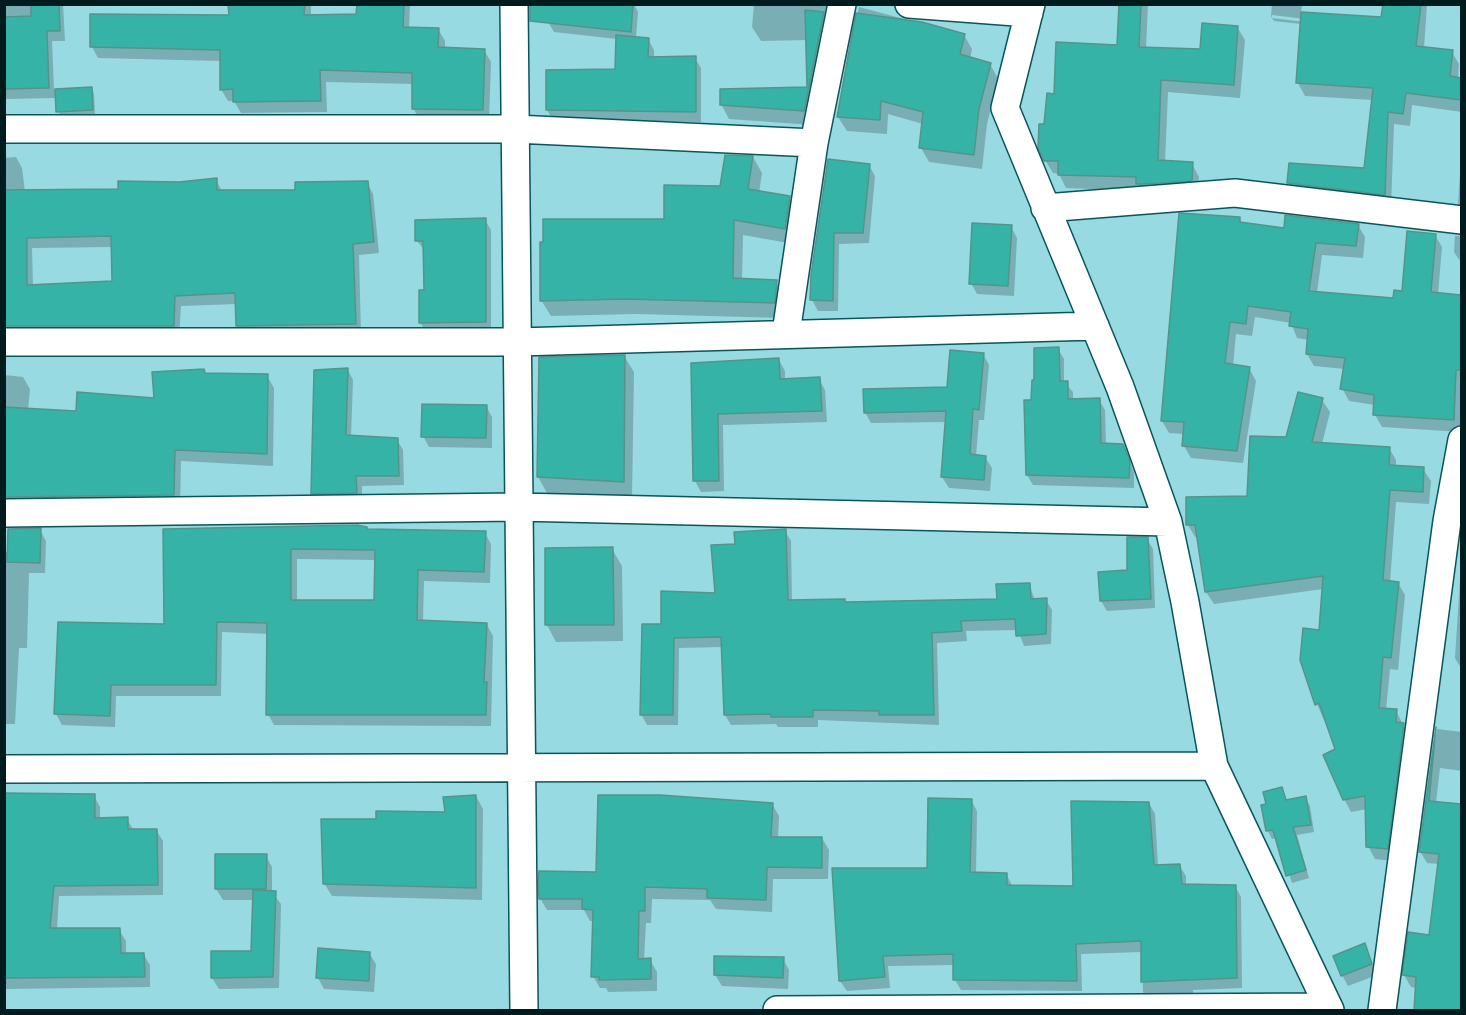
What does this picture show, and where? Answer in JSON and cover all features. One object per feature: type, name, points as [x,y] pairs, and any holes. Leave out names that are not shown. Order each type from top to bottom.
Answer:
[{"type":"street","points":[[514,4],[524,1011]]},
{"type":"street","points":[[786,333],[814,143],[842,4]]},
{"type":"street","points":[[777,1011],[1329,1009],[1214,766],[1185,602],[1168,522],[1120,387],[1005,108],[1030,9],[909,4]]},
{"type":"street","points":[[4,129],[515,129],[814,143]]},
{"type":"street","points":[[1045,208],[1235,193],[1461,220]]},
{"type":"street","points":[[4,342],[517,342],[1095,326]]},
{"type":"street","points":[[1382,1011],[1447,521],[1461,440]]},
{"type":"street","points":[[4,513],[518,507],[1168,522]]},
{"type":"street","points":[[4,769],[1214,766]]},
{"type":"building","points":[[31,4],[59,4],[60,31],[47,31],[49,88],[4,89],[4,17],[31,16]]},
{"type":"building","points":[[228,4],[305,4],[304,15],[356,14],[357,4],[404,4],[403,27],[439,28],[438,47],[485,49],[483,110],[412,109],[412,73],[320,70],[321,101],[233,102],[233,89],[220,90],[220,50],[90,47],[90,14],[229,15]]},
{"type":"building","points":[[530,4],[633,4],[631,32],[530,21]]},
{"type":"building","points":[[1119,4],[1141,4],[1139,47],[1200,49],[1202,23],[1238,26],[1234,85],[1161,80],[1158,160],[1193,162],[1192,181],[1136,184],[1136,177],[1058,175],[1058,161],[1044,161],[1038,148],[1039,124],[1044,124],[1047,93],[1054,94],[1056,42],[1117,45]]},
{"type":"building","points":[[1383,4],[1421,4],[1416,46],[1453,50],[1450,76],[1461,78],[1461,100],[1406,93],[1403,114],[1388,112],[1385,195],[1287,183],[1289,163],[1364,168],[1373,88],[1296,83],[1301,12],[1381,17]]},
{"type":"building","points":[[805,10],[824,12],[804,111],[720,105],[720,89],[807,87]]},
{"type":"building","points":[[856,13],[922,22],[965,34],[960,54],[991,63],[979,109],[974,155],[919,148],[923,112],[881,101],[880,120],[837,117]]},
{"type":"building","points":[[616,35],[649,38],[648,57],[696,56],[696,112],[546,110],[546,70],[615,69]]},
{"type":"building","points":[[92,87],[93,110],[56,112],[55,89]]},
{"type":"building","points":[[725,155],[753,156],[748,189],[790,196],[785,229],[734,220],[733,278],[777,280],[775,303],[626,299],[540,301],[540,242],[543,242],[543,219],[664,219],[664,185],[720,186]]},
{"type":"building","points":[[828,159],[870,164],[863,233],[834,233],[833,301],[810,300],[811,275]]},
{"type":"building","points":[[217,178],[217,190],[295,190],[295,182],[368,181],[374,242],[353,244],[356,324],[236,326],[235,293],[175,296],[174,326],[4,326],[4,190],[118,189],[118,181],[179,182]],"holes":[[[111,236],[112,281],[27,285],[27,238]]]},
{"type":"building","points":[[1179,213],[1240,217],[1240,222],[1284,228],[1285,215],[1359,224],[1356,246],[1316,243],[1309,291],[1393,298],[1394,290],[1402,291],[1407,231],[1436,234],[1431,292],[1461,295],[1461,370],[1456,370],[1454,420],[1373,415],[1374,395],[1340,389],[1345,358],[1306,354],[1308,329],[1289,326],[1291,312],[1248,306],[1246,324],[1230,322],[1225,363],[1250,367],[1237,451],[1182,446],[1184,422],[1161,421]]},
{"type":"building","points":[[486,218],[486,322],[419,323],[419,290],[424,290],[423,241],[415,241],[415,220]]},
{"type":"building","points":[[972,223],[1012,225],[1008,286],[969,284]]},
{"type":"building","points":[[1059,347],[1060,381],[1068,381],[1068,399],[1100,398],[1101,443],[1123,444],[1130,461],[1129,478],[1026,475],[1024,400],[1031,400],[1032,380],[1034,380],[1034,348]]},
{"type":"building","points":[[950,350],[984,353],[979,410],[973,409],[970,454],[986,456],[984,480],[941,477],[946,411],[864,413],[863,389],[947,387]]},
{"type":"building","points":[[625,355],[624,482],[537,477],[539,357]]},
{"type":"building","points":[[779,358],[780,379],[820,377],[822,411],[718,414],[719,481],[693,481],[691,363]]},
{"type":"building","points":[[348,368],[346,435],[398,438],[399,476],[356,476],[357,493],[311,494],[314,370]]},
{"type":"building","points":[[204,369],[205,373],[268,374],[267,454],[175,450],[174,495],[4,497],[4,407],[76,411],[77,392],[154,398],[152,372]]},
{"type":"building","points":[[1298,392],[1323,398],[1312,442],[1390,447],[1389,465],[1424,467],[1423,492],[1390,490],[1383,580],[1399,582],[1391,658],[1383,657],[1379,708],[1397,709],[1396,722],[1404,723],[1388,849],[1366,847],[1365,796],[1343,800],[1323,755],[1335,749],[1319,703],[1315,705],[1300,660],[1303,628],[1319,630],[1323,576],[1205,592],[1195,525],[1186,525],[1186,497],[1247,496],[1250,436],[1286,437]]},
{"type":"building","points":[[422,404],[487,405],[486,438],[421,437]]},
{"type":"building","points":[[357,525],[367,527],[367,529],[486,531],[484,572],[418,570],[417,620],[487,623],[484,682],[487,682],[486,715],[266,715],[267,623],[217,622],[216,685],[111,685],[110,716],[54,714],[58,622],[164,624],[163,529]],"holes":[[[291,549],[375,550],[374,600],[291,600]]]},
{"type":"building","points":[[41,528],[40,563],[7,562],[8,529]]},
{"type":"building","points":[[786,529],[788,600],[845,599],[845,602],[997,599],[996,584],[1030,583],[1031,599],[1047,598],[1046,634],[1016,636],[1015,619],[961,621],[962,631],[932,633],[934,715],[879,715],[879,711],[813,710],[813,717],[771,717],[771,714],[724,715],[721,637],[674,638],[673,715],[640,715],[642,624],[661,624],[661,591],[715,593],[711,545],[735,544],[734,532]]},
{"type":"building","points":[[1127,537],[1148,537],[1151,599],[1100,601],[1098,572],[1127,570]]},
{"type":"building","points":[[613,547],[614,625],[545,625],[545,548]]},
{"type":"building","points":[[1436,727],[1429,801],[1461,804],[1461,1011],[1414,1011],[1416,977],[1402,975],[1408,932],[1429,935],[1439,854],[1419,852]]},
{"type":"building","points":[[1282,787],[1286,800],[1306,796],[1311,825],[1293,827],[1306,870],[1286,876],[1273,830],[1266,831],[1261,805],[1266,804],[1263,792]]},
{"type":"building","points":[[4,793],[95,794],[95,818],[128,817],[128,829],[157,829],[158,885],[54,886],[50,928],[120,928],[121,953],[144,953],[145,977],[4,978]]},
{"type":"building","points":[[476,795],[476,888],[323,884],[321,819],[376,819],[376,811],[445,812],[443,797]]},
{"type":"building","points":[[598,795],[660,795],[773,803],[771,837],[822,837],[822,868],[767,867],[766,900],[707,898],[707,889],[645,887],[645,911],[639,911],[638,959],[651,958],[651,979],[599,980],[599,977],[591,977],[593,910],[582,909],[582,899],[539,899],[538,882],[539,871],[596,872]]},
{"type":"building","points":[[928,798],[972,799],[970,872],[1007,873],[1007,885],[1073,886],[1071,801],[1149,802],[1154,865],[1180,864],[1182,884],[1236,885],[1237,978],[1141,982],[1141,941],[1076,944],[1077,981],[953,980],[953,954],[883,956],[885,977],[839,981],[832,868],[927,868]]},
{"type":"building","points":[[215,854],[267,854],[266,889],[215,889]]},
{"type":"building","points":[[253,890],[276,891],[273,977],[211,978],[211,951],[251,951]]},
{"type":"building","points":[[1365,943],[1372,964],[1341,976],[1333,956]]},
{"type":"building","points":[[318,948],[370,952],[369,981],[316,978]]},
{"type":"building","points":[[714,956],[784,957],[783,978],[714,975]]}]
